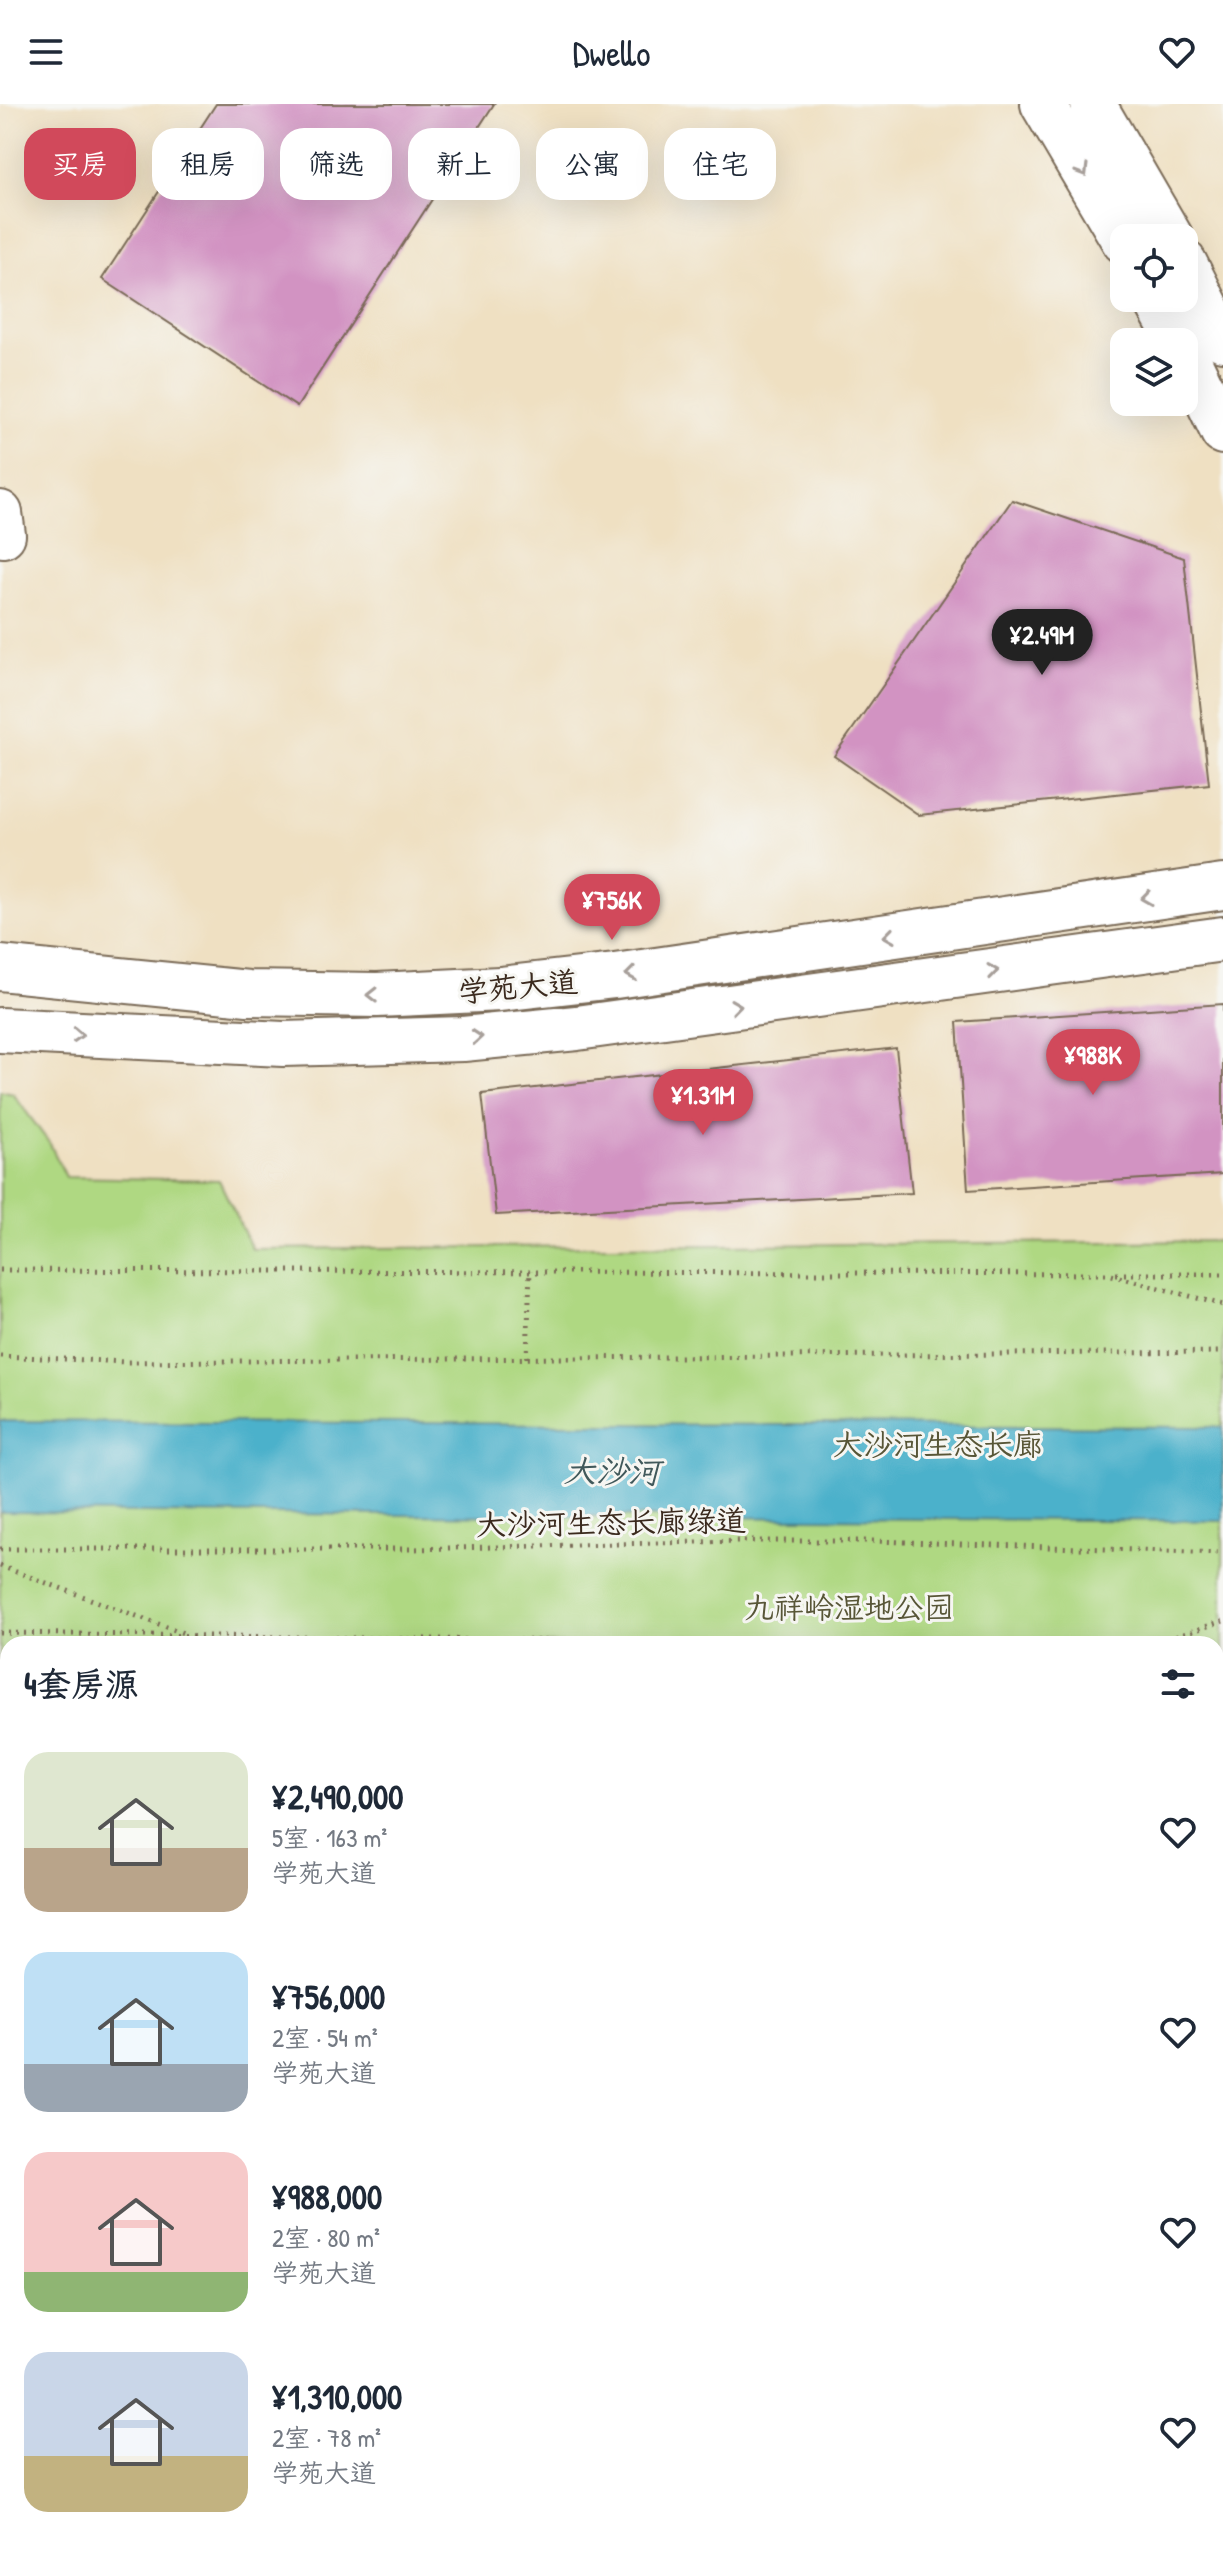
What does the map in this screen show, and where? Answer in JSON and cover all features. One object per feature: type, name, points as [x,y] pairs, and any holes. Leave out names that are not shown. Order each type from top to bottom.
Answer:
[{"type":"street","points":[[1043,104],[1114,224]]},
{"type":"street","points":[[1093,104],[1163,224]]},
{"type":"street","points":[[1198,290],[1223,339]]},
{"type":"street","points":[[1198,380],[1223,432]]},
{"type":"street","name":"学苑大道","points":[[0,968],[248,993],[377,995],[500,989],[615,976],[1223,887]]},
{"type":"street","name":"学苑大道","points":[[0,1030],[283,1044],[463,1039],[577,1028],[1223,939]]},
{"type":"path","points":[[0,1270],[1223,1274]]},
{"type":"path","points":[[527,1358],[530,1270]]},
{"type":"path","points":[[1108,1274],[1223,1305]]},
{"type":"path","points":[[0,1356],[127,1362],[1223,1352]]},
{"type":"path","name":"大沙河生态长廊绿道","points":[[0,1549],[412,1549],[845,1541],[1223,1553]]},
{"type":"path","points":[[0,1566],[187,1634]]},
{"type":"path","points":[[1177,1636],[1223,1621]]},
{"type":"path","points":[[0,1633],[308,1636]]},
{"type":"green space","name":"大沙河生态长廊","points":[[0,1091],[13,1094],[50,1144],[66,1177],[219,1180],[252,1249],[1223,1241],[1223,1636],[0,1636]]},
{"type":"water","name":"大沙河","points":[[0,1421],[1223,1427],[1223,1521],[0,1512]]},
{"type":"building","points":[[216,104],[494,104],[478,128],[408,128],[408,200],[432,200],[297,407],[102,279],[153,200],[264,200],[264,128],[200,128]]},
{"type":"building","points":[[1012,500],[1184,558],[1209,784],[919,815],[834,756]]},
{"type":"building","points":[[1223,1004],[1223,1174],[968,1190],[957,1022]]},
{"type":"building","points":[[896,1048],[912,1193],[496,1215],[482,1094]]},
{"type":"park label","name":"九祥岭湿地公园","points":[[849,1607]]}]
